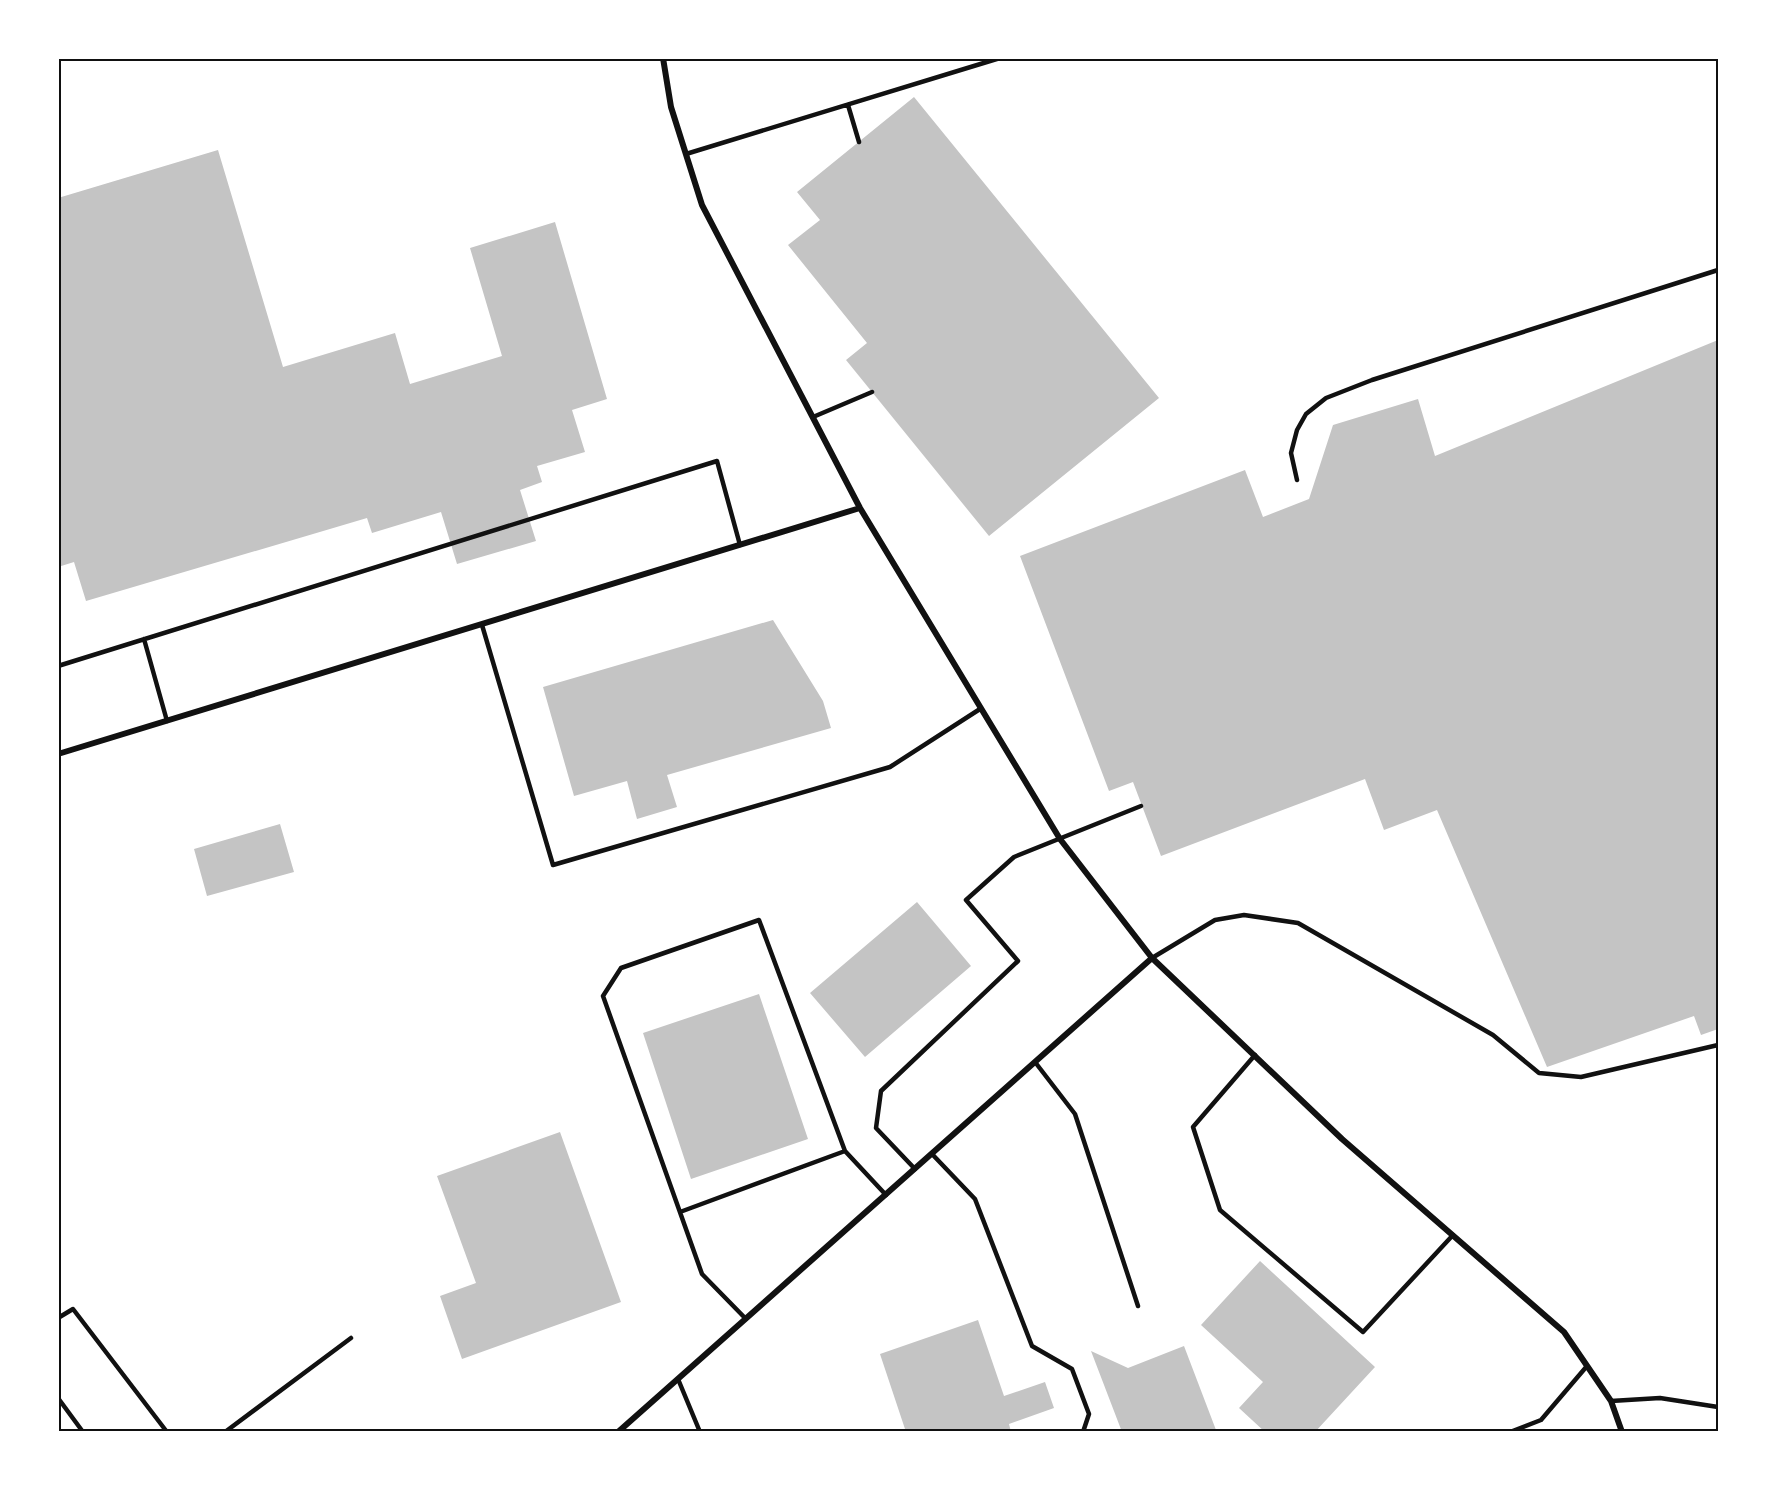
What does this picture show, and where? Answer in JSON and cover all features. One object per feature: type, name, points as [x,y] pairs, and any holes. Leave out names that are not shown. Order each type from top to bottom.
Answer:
[{"type":"street","points":[[663,58],[671,107],[702,205],[860,508],[1060,839],[1152,957],[1342,1138],[1564,1332],[1611,1401],[1622,1431]]},
{"type":"street","points":[[58,754],[860,508]]},
{"type":"street","points":[[618,1431],[1152,957]]},
{"type":"lane","points":[[686,154],[1000,58]]},
{"type":"lane","points":[[848,105],[859,142]]},
{"type":"lane","points":[[1297,480],[1291,453],[1298,430],[1306,414],[1326,398],[1372,380],[1719,270]]},
{"type":"lane","points":[[813,417],[872,392]]},
{"type":"lane","points":[[58,666],[717,461],[740,545]]},
{"type":"lane","points":[[482,625],[553,865],[890,768],[980,709]]},
{"type":"lane","points":[[144,639],[167,721]]},
{"type":"lane","points":[[915,1169],[876,1128],[881,1091],[1018,961],[966,900],[1014,857],[1141,806]]},
{"type":"lane","points":[[1152,957],[1215,920],[1244,915],[1298,923],[1493,1035],[1539,1073],[1581,1077],[1719,1045]]},
{"type":"lane","points":[[746,1319],[702,1274],[603,996],[621,968],[759,920],[845,1151],[886,1195]]},
{"type":"lane","points":[[1255,1055],[1193,1127],[1220,1210],[1364,1332],[1453,1235]]},
{"type":"lane","points":[[1035,1062],[1075,1114],[1138,1306]]},
{"type":"lane","points":[[680,1212],[845,1151]]},
{"type":"lane","points":[[932,1154],[975,1199],[1032,1346],[1072,1369],[1089,1414],[1083,1431]]},
{"type":"lane","points":[[58,1318],[73,1309],[167,1431]]},
{"type":"lane","points":[[225,1431],[351,1338]]},
{"type":"lane","points":[[1510,1431],[1541,1420],[1587,1366]]},
{"type":"lane","points":[[678,1379],[700,1431]]},
{"type":"lane","points":[[58,1398],[83,1431]]},
{"type":"lane","points":[[1611,1401],[1660,1398],[1719,1407]]},
{"type":"building","points":[[914,97],[1159,398],[989,536],[846,360],[867,343],[788,245],[820,220],[797,192]]},
{"type":"building","points":[[218,150],[283,367],[395,333],[410,384],[502,356],[470,248],[555,222],[607,399],[572,410],[585,452],[537,466],[542,482],[520,490],[536,541],[457,564],[441,512],[372,533],[367,518],[86,601],[74,562],[58,567],[58,198]]},
{"type":"building","points":[[1718,340],[1718,1029],[1701,1035],[1694,1016],[1547,1067],[1437,810],[1384,830],[1365,779],[1161,856],[1133,782],[1109,791],[1020,556],[1245,470],[1263,517],[1309,499],[1333,425],[1418,399],[1435,456]]},
{"type":"building","points":[[773,620],[823,701],[831,728],[667,775],[677,807],[637,819],[627,781],[574,796],[543,687]]},
{"type":"building","points":[[280,824],[294,872],[207,896],[194,849]]},
{"type":"building","points":[[917,902],[971,966],[865,1057],[810,993]]},
{"type":"building","points":[[759,994],[808,1139],[691,1179],[643,1033]]},
{"type":"building","points":[[560,1132],[621,1302],[462,1359],[440,1296],[476,1283],[437,1176]]},
{"type":"building","points":[[1260,1261],[1375,1367],[1315,1432],[1265,1432],[1239,1408],[1263,1382],[1201,1325]]},
{"type":"building","points":[[978,1320],[1004,1396],[1045,1382],[1054,1408],[1009,1424],[1011,1432],[906,1432],[880,1354]]},
{"type":"building","points":[[1184,1346],[1216,1430],[1212,1432],[1122,1432],[1091,1351],[1128,1368]]}]
